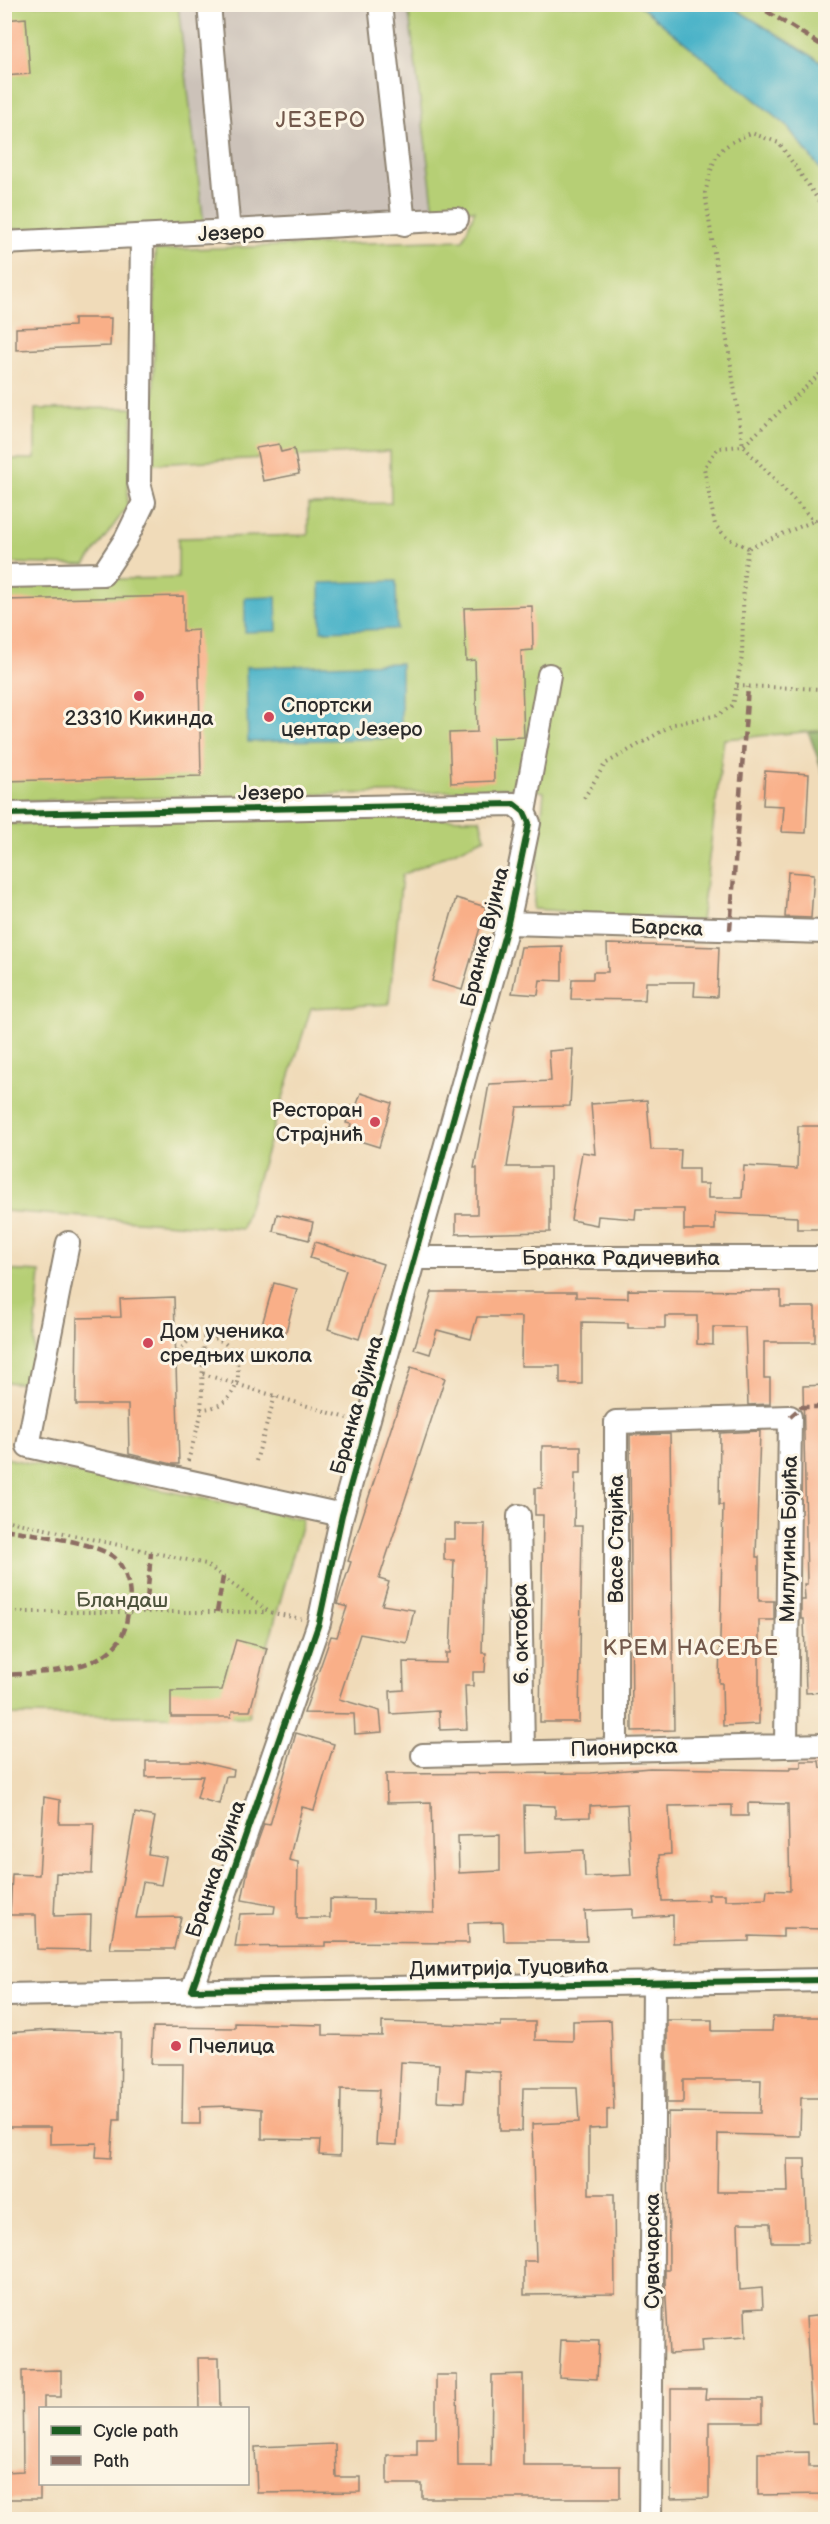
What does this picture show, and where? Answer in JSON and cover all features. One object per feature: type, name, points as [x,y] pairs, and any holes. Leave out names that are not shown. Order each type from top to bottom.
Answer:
[{"type":"street","points":[[209,4],[229,233]]},
{"type":"street","points":[[380,4],[404,224]]},
{"type":"street","name":"Језеро","points":[[4,243],[404,224],[457,219]]},
{"type":"street","points":[[4,576],[103,574],[126,539],[144,502],[140,483],[142,237]]},
{"type":"street","name":"Бранка Вујина","points":[[192,1990],[319,1623],[342,1515],[416,1258],[508,923],[549,675]]},
{"type":"street","name":"Језеро","points":[[4,814],[514,804],[527,818]]},
{"type":"street","name":"Барска","points":[[508,923],[825,932]]},
{"type":"street","points":[[68,1243],[28,1446],[342,1515]]},
{"type":"street","name":"Бранка Радичевића","points":[[416,1258],[825,1258]]},
{"type":"street","name":"Милутина Бојића","points":[[707,1417],[790,1417],[786,1744]]},
{"type":"street","name":"Васе Стајића","points":[[616,1748],[616,1422],[707,1417]]},
{"type":"street","name":"6. октобра","points":[[519,1516],[523,1751]]},
{"type":"street","name":"Пионирска","points":[[423,1755],[616,1748],[825,1745]]},
{"type":"street","name":"Димитрија Туцовића","points":[[4,1995],[825,1980]]},
{"type":"street","name":"Сувачарска","points":[[650,2520],[654,1983]]},
{"type":"path","points":[[815,522],[743,446],[705,193],[713,164],[723,146],[752,133],[779,143],[825,211]]},
{"type":"path","points":[[825,368],[743,446],[718,448],[704,468],[715,525],[727,538],[748,548],[825,516]]},
{"type":"path","points":[[584,798],[605,764],[674,724],[718,715],[733,705],[742,657],[744,572],[748,548]]},
{"type":"path","points":[[736,687],[825,688]]},
{"type":"path","points":[[188,1462],[201,1409],[204,1336]]},
{"type":"path","points":[[178,1352],[189,1340],[204,1336],[221,1341],[234,1353],[238,1363],[237,1384],[221,1405],[201,1409]]},
{"type":"path","points":[[203,1374],[368,1425]]},
{"type":"path","points":[[256,1461],[275,1396]]},
{"type":"path","points":[[4,1520],[206,1564],[269,1612]]},
{"type":"path","points":[[4,1612],[269,1612],[319,1623]]},
{"type":"shaded area","points":[[178,5],[408,5],[434,211],[204,226]]},
{"type":"green space","points":[[4,5],[178,5],[204,226],[5,229]]},
{"type":"green space","points":[[408,5],[639,5],[786,125],[825,175],[825,730],[724,739],[701,921],[533,909],[544,792],[522,787],[429,792],[5,801],[4,581],[178,578],[178,538],[308,535],[308,504],[391,503],[390,451],[153,464],[155,250],[463,240],[475,210],[434,211]]},
{"type":"green space","points":[[729,5],[825,5],[825,64]]},
{"type":"green space","points":[[133,408],[127,507],[85,565],[5,563],[5,459],[35,459],[35,409]]},
{"type":"green space","points":[[826,730],[825,779],[809,733]]},
{"type":"green space","points":[[399,818],[480,819],[485,838],[402,875],[389,1004],[311,1008],[242,1229],[5,1211],[4,824]]},
{"type":"green space","points":[[4,1270],[40,1272],[31,1384],[5,1382]]},
{"type":"green space","name":"Бландаш","points":[[5,1458],[303,1519],[248,1717],[5,1715]]},
{"type":"water","points":[[639,5],[729,5],[825,64],[825,175],[786,125]]},
{"type":"water","points":[[396,581],[397,629],[321,631],[320,583]]},
{"type":"water","points":[[276,597],[277,631],[245,632],[245,598]]},
{"type":"water","points":[[401,663],[401,738],[248,742],[246,667]]},
{"type":"building","points":[[26,18],[30,74],[4,76],[4,20]]},
{"type":"building","points":[[74,318],[111,318],[110,346],[16,350],[16,328],[74,326]]},
{"type":"building","points":[[279,444],[281,452],[294,449],[299,474],[263,481],[256,448]]},
{"type":"building","points":[[183,596],[183,631],[198,630],[201,776],[4,781],[4,600]]},
{"type":"building","points":[[532,606],[533,650],[521,651],[524,737],[493,738],[494,781],[451,783],[449,733],[477,732],[475,660],[466,661],[464,608]]},
{"type":"building","points":[[765,771],[809,774],[806,833],[782,832],[784,806],[763,805]]},
{"type":"building","points":[[788,872],[814,874],[811,918],[785,917]]},
{"type":"building","points":[[456,898],[486,907],[462,990],[432,981]]},
{"type":"building","points":[[607,944],[719,947],[717,997],[694,996],[695,982],[646,982],[645,1000],[571,999],[572,979],[593,979],[593,972],[608,972]]},
{"type":"building","points":[[562,946],[562,981],[540,980],[538,995],[512,993],[521,947]]},
{"type":"building","points":[[573,1049],[570,1106],[517,1107],[507,1167],[550,1167],[550,1232],[456,1234],[456,1214],[477,1214],[477,1168],[474,1168],[489,1084],[551,1081],[549,1051]]},
{"type":"building","points":[[361,1093],[392,1103],[379,1147],[347,1137],[351,1124],[346,1123],[351,1106],[356,1107]]},
{"type":"building","points":[[647,1100],[651,1150],[681,1150],[680,1169],[698,1169],[698,1184],[708,1184],[708,1198],[742,1198],[744,1166],[797,1169],[798,1126],[825,1126],[825,1229],[797,1229],[797,1217],[715,1213],[715,1230],[684,1230],[684,1209],[636,1209],[635,1219],[598,1216],[597,1225],[571,1220],[582,1152],[595,1154],[591,1104]]},
{"type":"building","points":[[277,1214],[313,1222],[309,1240],[273,1231]]},
{"type":"building","points":[[315,1242],[383,1264],[359,1339],[328,1329],[346,1270],[310,1258]]},
{"type":"building","points":[[274,1283],[297,1289],[285,1335],[261,1328]]},
{"type":"building","points":[[628,1290],[781,1291],[781,1307],[815,1307],[815,1342],[764,1342],[764,1378],[770,1378],[770,1404],[748,1405],[745,1327],[713,1327],[713,1345],[697,1344],[697,1316],[665,1316],[665,1328],[628,1328],[628,1323],[582,1322],[582,1384],[560,1384],[560,1366],[521,1366],[522,1317],[477,1317],[471,1339],[437,1330],[430,1354],[414,1349],[432,1292],[576,1292],[576,1297],[628,1298]]},
{"type":"building","points":[[174,1297],[179,1464],[129,1454],[128,1405],[76,1405],[77,1318],[121,1317],[120,1299]]},
{"type":"building","points":[[411,1367],[445,1378],[379,1579],[389,1582],[382,1605],[414,1610],[407,1643],[360,1634],[339,1699],[380,1711],[382,1732],[355,1734],[354,1714],[304,1713],[331,1636],[337,1637],[347,1607],[337,1604],[351,1562],[348,1561]]},
{"type":"building","points":[[825,1385],[825,1692],[806,1693],[804,1619],[801,1619],[801,1600],[805,1600],[804,1584],[807,1584],[803,1386]]},
{"type":"building","points":[[760,1431],[756,1557],[759,1557],[759,1601],[774,1601],[774,1620],[759,1620],[759,1724],[723,1726],[722,1683],[719,1683],[723,1505],[719,1505],[720,1433]]},
{"type":"building","points":[[670,1434],[674,1730],[632,1731],[630,1435]]},
{"type":"building","points":[[542,1446],[581,1446],[581,1473],[575,1473],[574,1526],[582,1526],[579,1722],[540,1722],[543,1515],[535,1515],[535,1488],[542,1488]]},
{"type":"building","points":[[455,1524],[485,1524],[482,1653],[486,1653],[485,1672],[473,1672],[473,1686],[465,1686],[467,1729],[440,1730],[439,1711],[391,1714],[390,1691],[404,1690],[403,1662],[446,1663],[446,1653],[450,1653],[454,1560],[444,1560],[444,1539],[455,1539]]},
{"type":"building","points":[[236,1640],[267,1648],[250,1711],[232,1711],[231,1717],[171,1717],[171,1691],[222,1690]]},
{"type":"building","points":[[296,1733],[334,1744],[314,1810],[302,1807],[289,1860],[298,1862],[297,1918],[330,1918],[330,1899],[373,1900],[373,1912],[434,1913],[431,1802],[387,1803],[386,1774],[591,1773],[650,1768],[790,1770],[790,1767],[801,1767],[801,1761],[819,1761],[820,1768],[825,1768],[825,1929],[783,1928],[783,1937],[749,1936],[749,1941],[673,1943],[673,1915],[633,1918],[633,1909],[585,1911],[587,1941],[504,1941],[503,1922],[468,1923],[469,1943],[325,1942],[325,1946],[235,1947],[240,1914],[274,1913],[275,1906],[242,1900],[248,1869],[264,1824],[270,1825]],"holes":[[[748,1803],[788,1804],[790,1891],[767,1890],[766,1899],[725,1900],[725,1894],[708,1894],[709,1900],[662,1901],[659,1855],[671,1854],[669,1806],[732,1805],[732,1816],[748,1816]],[[627,1804],[631,1875],[585,1877],[584,1850],[525,1853],[524,1805],[555,1806],[555,1818],[590,1817],[590,1806]],[[500,1835],[500,1871],[459,1873],[458,1836]]]},
{"type":"building","points":[[146,1761],[196,1761],[234,1770],[233,1776],[226,1776],[219,1804],[197,1798],[203,1776],[146,1777]]},
{"type":"building","points":[[44,1797],[60,1800],[59,1824],[94,1824],[92,1874],[56,1873],[54,1916],[91,1915],[90,1950],[37,1949],[36,1915],[10,1915],[12,1874],[39,1875]]},
{"type":"building","points":[[135,1813],[155,1817],[148,1854],[166,1857],[161,1885],[143,1882],[136,1918],[181,1917],[174,1949],[110,1949]]},
{"type":"building","points":[[773,2017],[825,2017],[825,2098],[801,2098],[800,2136],[718,2134],[717,2192],[788,2192],[787,2159],[805,2159],[808,2242],[771,2242],[770,2223],[738,2223],[740,2290],[762,2288],[763,2308],[745,2309],[746,2337],[701,2340],[702,2352],[669,2354],[665,2281],[665,2270],[669,2270],[668,2112],[760,2113],[761,2080],[683,2080],[683,2103],[667,2103],[667,2020],[712,2020],[712,2031],[772,2031]]},
{"type":"building","points":[[611,2020],[614,2109],[607,2110],[607,2128],[589,2129],[589,2194],[614,2194],[615,2294],[524,2295],[524,2261],[536,2261],[532,2124],[579,2122],[577,2088],[523,2088],[522,2131],[500,2131],[500,2072],[466,2070],[464,2102],[437,2101],[439,2064],[401,2062],[397,2145],[376,2144],[379,2090],[341,2089],[340,2156],[319,2155],[320,2140],[262,2139],[262,2109],[229,2106],[200,2107],[200,2124],[182,2124],[183,2064],[151,2064],[153,2027],[235,2028],[235,2023],[323,2025],[323,2035],[382,2036],[382,2022],[501,2026],[501,2022],[535,2022],[535,2040],[573,2041],[573,2021]]},
{"type":"building","points":[[50,2030],[121,2032],[120,2120],[114,2120],[111,2158],[96,2157],[97,2143],[50,2144],[50,2127],[8,2127],[8,2088],[4,2089],[4,2033]]},
{"type":"building","points":[[825,2315],[825,2423],[812,2423],[806,2317]]},
{"type":"building","points":[[561,2340],[599,2341],[597,2379],[559,2377]]},
{"type":"building","points":[[198,2358],[219,2358],[220,2407],[199,2407]]},
{"type":"building","points":[[61,2370],[61,2397],[44,2397],[44,2407],[39,2407],[40,2499],[4,2499],[4,2472],[23,2471],[22,2371]]},
{"type":"building","points":[[523,2374],[523,2466],[620,2466],[620,2498],[422,2498],[422,2484],[387,2484],[387,2455],[417,2455],[417,2438],[436,2438],[436,2375],[457,2375],[458,2466],[491,2466],[492,2375]]},
{"type":"building","points":[[671,2389],[706,2389],[705,2399],[762,2399],[762,2422],[709,2422],[709,2498],[671,2499]]},
{"type":"building","points":[[335,2444],[336,2477],[360,2477],[360,2492],[257,2493],[255,2447]]},
{"type":"building","points":[[809,2452],[809,2467],[825,2467],[825,2494],[758,2495],[758,2453]]},
{"type":"marked path","points":[[755,4],[826,48]]},
{"type":"marked path","points":[[730,930],[748,687]]},
{"type":"marked path","points":[[790,1417],[801,1407],[826,1407]]},
{"type":"marked path","points":[[4,1529],[63,1539],[106,1552],[115,1558],[122,1568],[129,1586],[130,1599],[125,1628],[117,1643],[106,1654],[91,1662],[56,1671],[4,1675]]},
{"type":"marked path","points":[[146,1612],[151,1552]]},
{"type":"marked path","points":[[217,1612],[223,1577]]},
{"type":"cycle path","points":[[4,814],[514,804],[524,812],[529,823],[508,923],[342,1515],[319,1623],[192,1990],[826,1980]]},
{"type":"place","name":"23310 Кикинда","points":[[139,696]]},
{"type":"place","name":"Спортски центар Језеро","points":[[269,717]]},
{"type":"place","name":"Ресторан Страјнић","points":[[375,1122]]},
{"type":"place","name":"Дом ученика средњих школа","points":[[148,1343]]},
{"type":"place","name":"Пчелица","points":[[176,2046]]},
{"type":"district","name":"ЈЕЗЕРО","points":[[321,120]]},
{"type":"district","name":"КРЕМ НАСЕЉЕ","points":[[691,1648]]}]
